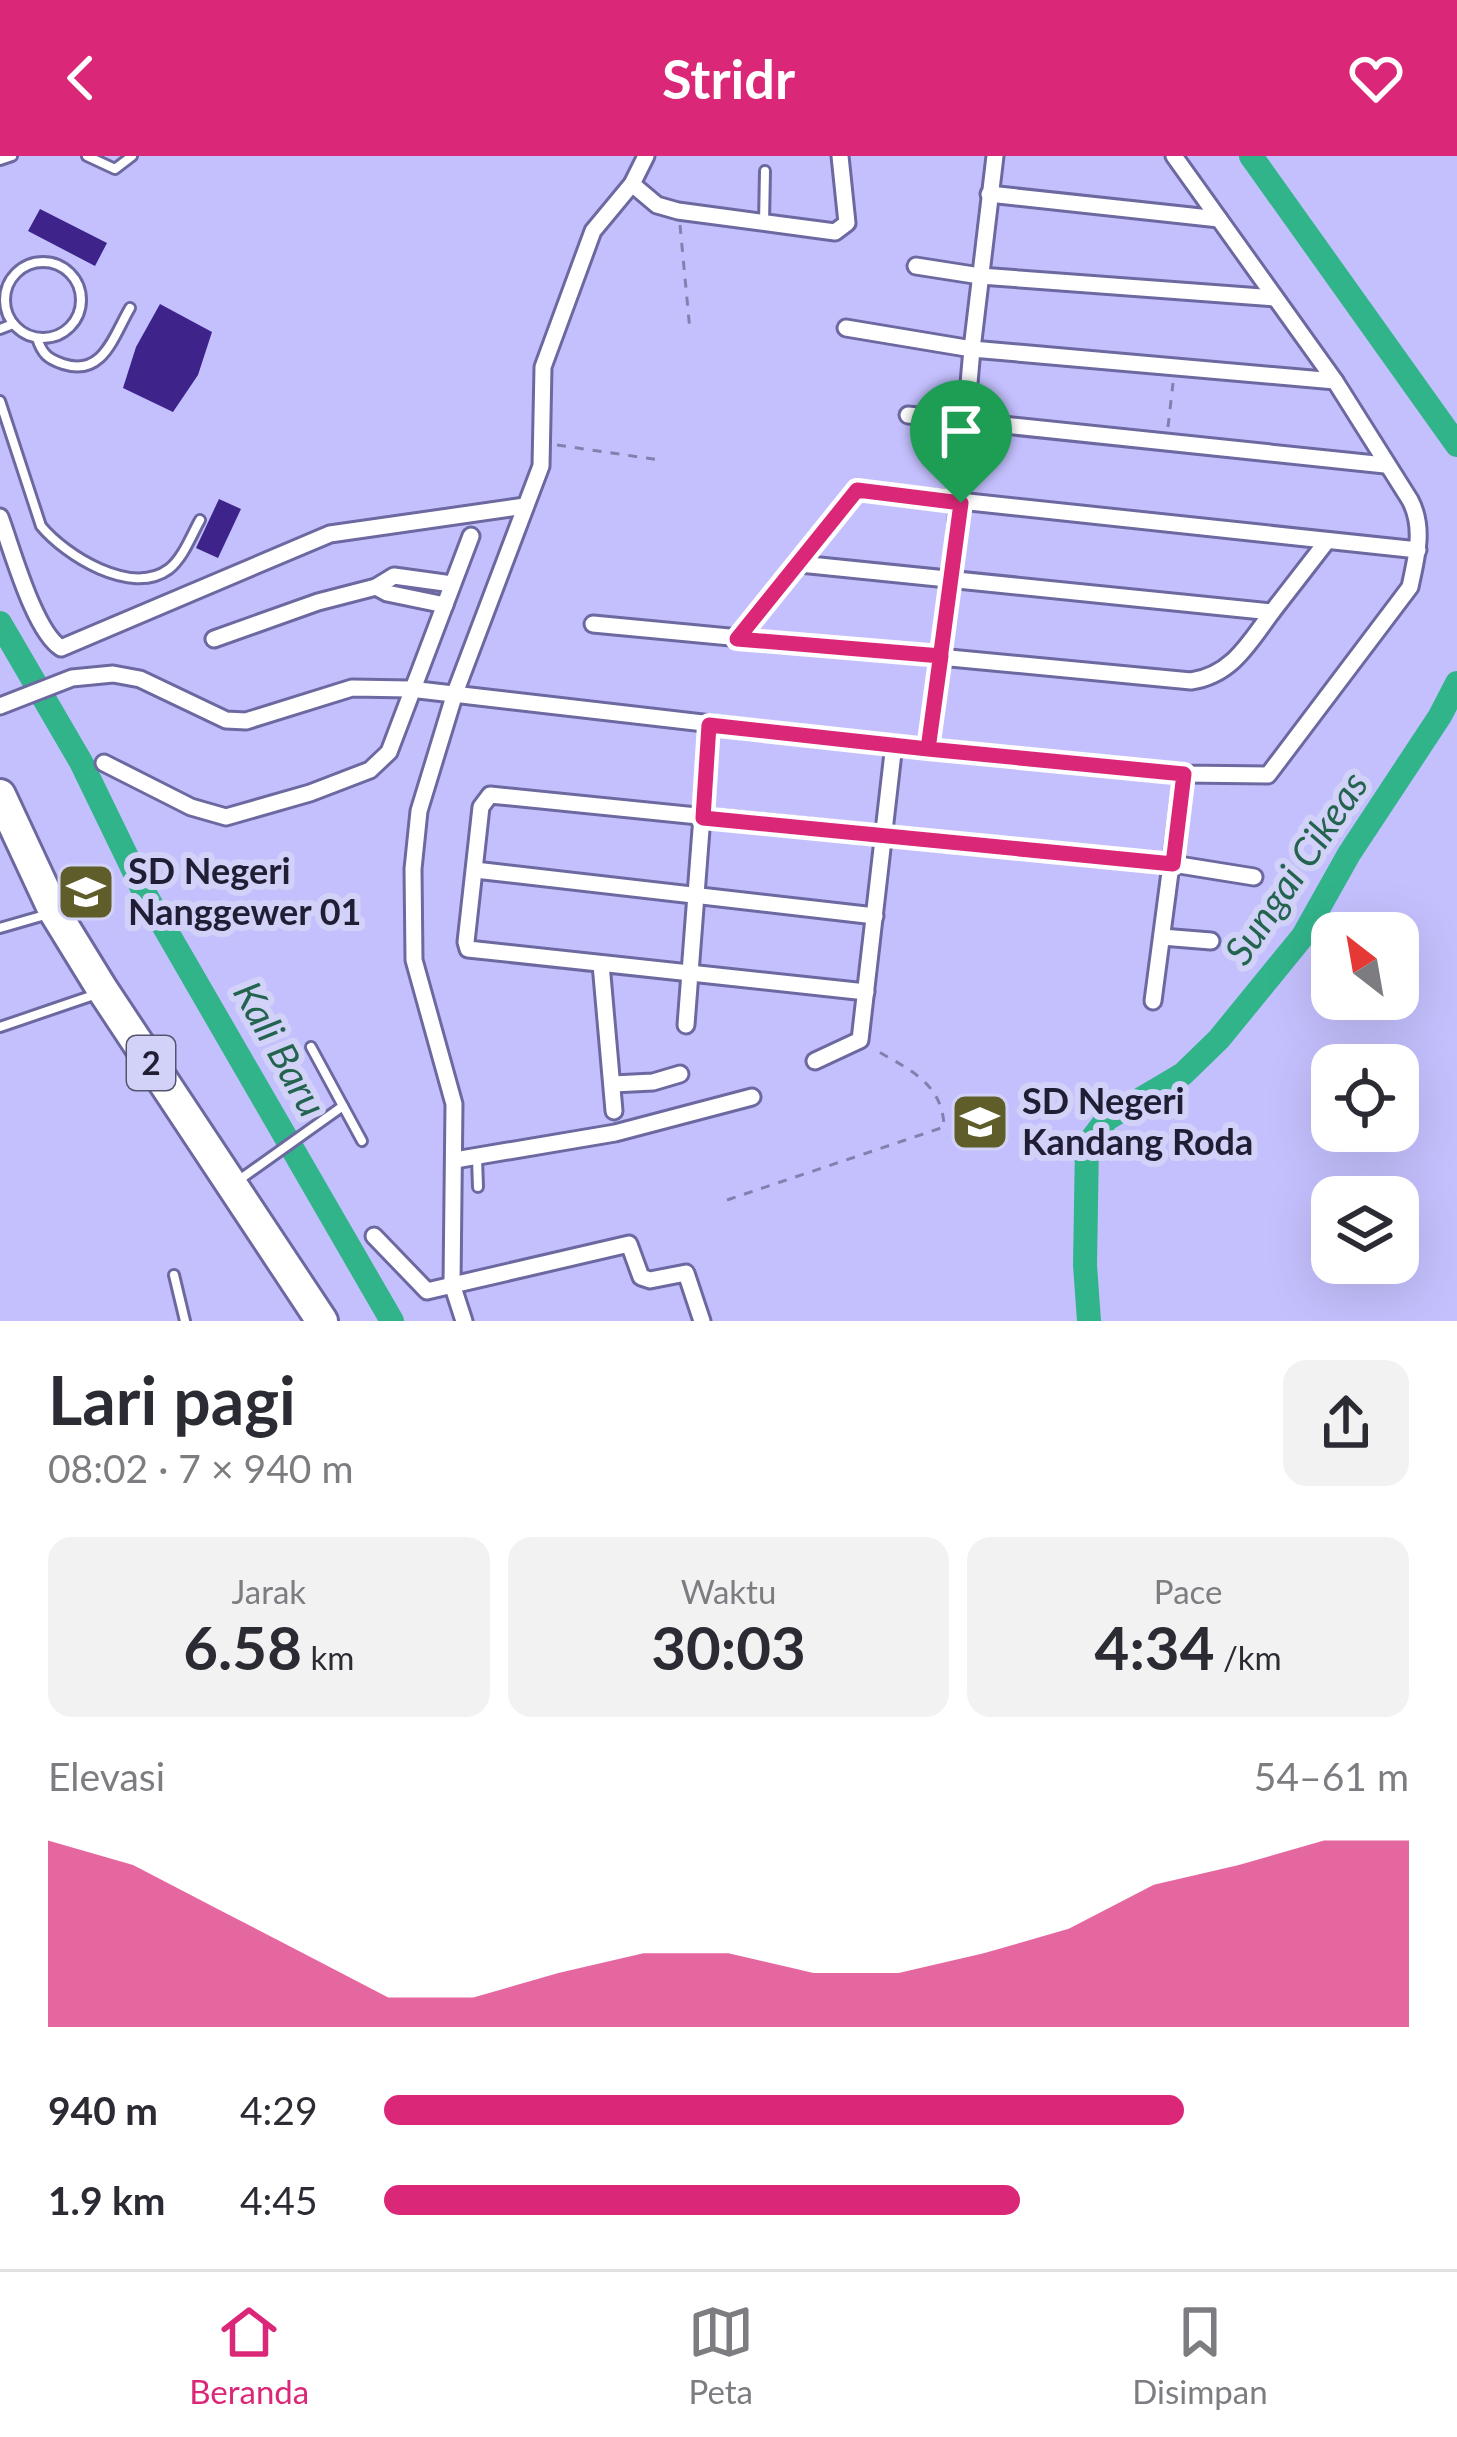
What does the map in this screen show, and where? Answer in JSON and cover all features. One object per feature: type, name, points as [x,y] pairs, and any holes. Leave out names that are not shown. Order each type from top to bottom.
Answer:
[{"type":"highway","name":"2","points":[[0,795],[47,914],[88,997],[322,1321]]},
{"type":"highway","name":"2","points":[[0,836],[226,1190],[303,1321]]},
{"type":"street","points":[[464,1321],[452,1284],[455,1160],[449,1081],[414,960],[412,869],[418,811],[455,693],[541,466],[543,367],[593,231],[632,184],[646,156]]},
{"type":"street","points":[[632,184],[657,205],[678,212],[835,232],[848,223],[840,156]]},
{"type":"street","points":[[928,749],[961,503],[972,349],[994,156]]},
{"type":"street","points":[[0,706],[72,678],[128,675],[226,719],[246,722],[352,688],[410,688],[928,749],[1184,774],[1268,775],[1410,587],[1418,550],[1415,510],[1335,381],[1174,156]]},
{"type":"street","points":[[989,194],[1219,219]]},
{"type":"street","points":[[916,266],[980,276],[1275,298]]},
{"type":"street","points":[[846,328],[972,349],[1335,381]]},
{"type":"street","points":[[908,416],[1385,465]]},
{"type":"street","points":[[737,639],[857,490],[1418,550]]},
{"type":"street","points":[[0,518],[36,610],[52,642],[62,648],[330,534],[525,506]]},
{"type":"street","points":[[104,763],[191,807],[226,818],[370,770],[389,752],[471,536]]},
{"type":"street","points":[[593,624],[1191,681],[1214,678],[1236,661],[1327,542]]},
{"type":"street","points":[[800,564],[1272,612]]},
{"type":"street","points":[[214,639],[376,586],[385,578],[402,575],[452,584]]},
{"type":"street","points":[[376,586],[387,593],[445,605]]},
{"type":"street","points":[[686,1025],[709,725]]},
{"type":"street","points":[[815,1061],[860,1040],[894,745]]},
{"type":"street","points":[[1153,1000],[1184,774]]},
{"type":"street","points":[[866,992],[468,949],[481,807],[490,795],[1173,864],[1254,877]]},
{"type":"street","points":[[475,869],[875,916]]},
{"type":"street","points":[[1162,937],[1211,941]]},
{"type":"street","points":[[601,964],[614,1111]]},
{"type":"street","points":[[614,1084],[653,1082],[680,1074]]},
{"type":"street","points":[[455,1160],[614,1133],[752,1097]]},
{"type":"street","points":[[374,1236],[426,1290],[628,1244],[641,1277],[650,1280],[686,1273],[702,1321]]},
{"type":"lane","points":[[0,160],[12,156]]},
{"type":"lane","points":[[87,156],[115,169],[132,156]]},
{"type":"lane","points":[[764,171],[764,224]]},
{"type":"lane","points":[[53,263],[68,271],[82,300],[68,329],[37,338],[13,325],[3,307],[10,280],[22,268],[53,263]]},
{"type":"lane","points":[[37,338],[44,355],[54,361],[91,367],[130,308]]},
{"type":"lane","points":[[0,329],[13,325]]},
{"type":"lane","points":[[0,401],[41,526],[81,559],[113,573],[145,578],[170,568],[200,520]]},
{"type":"lane","points":[[0,928],[47,914]]},
{"type":"lane","points":[[0,1027],[88,997]]},
{"type":"lane","points":[[311,1047],[362,1141]]},
{"type":"lane","points":[[226,1190],[343,1106]]},
{"type":"lane","points":[[476,1156],[478,1187]]},
{"type":"lane","points":[[174,1274],[185,1321]]},
{"type":"path","points":[[678,212],[690,332]]},
{"type":"path","points":[[1164,442],[1175,369]]},
{"type":"path","points":[[543,443],[660,460]]},
{"type":"path","points":[[727,1200],[944,1127],[945,1119],[926,1080],[860,1040]]},
{"type":"building","points":[[40,209],[107,243],[95,266],[28,231]]},
{"type":"building","points":[[160,304],[212,332],[198,375],[173,412],[123,388],[136,347]]},
{"type":"building","points":[[219,499],[241,509],[218,558],[196,548]]},
{"type":"waterway","name":"Sungai Cikeas","points":[[1251,156],[1457,445]]},
{"type":"waterway","name":"Kali Baru","points":[[0,623],[81,762],[144,892],[392,1321]]},
{"type":"waterway","name":"Sungai Cikeas","points":[[1089,1321],[1087,1145],[1107,1119],[1183,1074],[1219,1039],[1303,936],[1457,683]]},
{"type":"place","name":"SD Negeri Nanggewer 01","points":[[86,892]]},
{"type":"place","name":"SD Negeri Kandang Roda","points":[[980,1122]]},
{"type":"route","points":[[961,503],[857,490],[737,639],[941,656],[928,749],[1184,774],[1173,864],[703,818],[709,725],[928,749],[952,577],[961,503]]}]
